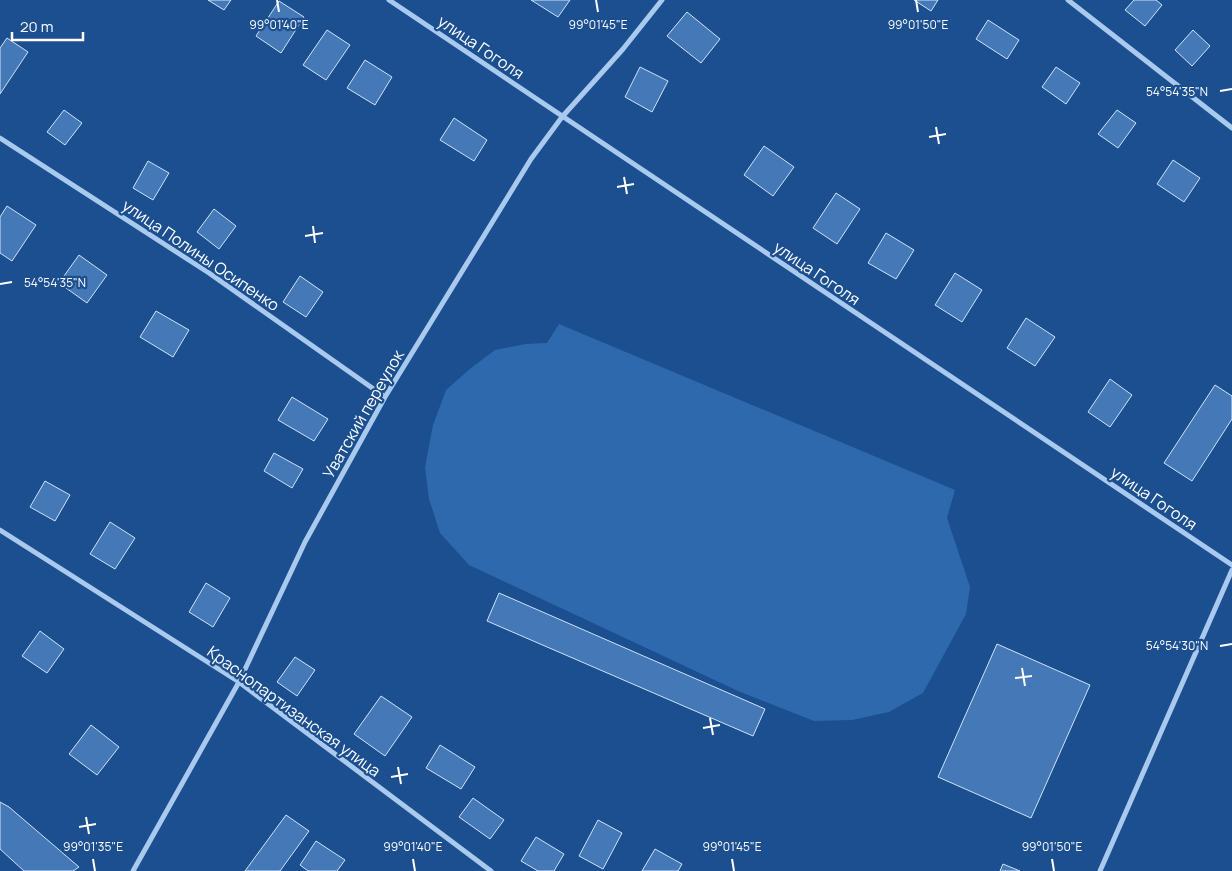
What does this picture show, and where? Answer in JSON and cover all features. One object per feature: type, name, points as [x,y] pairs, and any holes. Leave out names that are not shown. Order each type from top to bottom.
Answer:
[{"type":"street","name":"улица Гоголя","points":[[389,0],[1232,565]]},
{"type":"street","name":"Уватский переулок","points":[[133,871],[239,682],[305,542],[385,397],[531,159],[562,117],[623,49],[662,0]]},
{"type":"street","points":[[1068,0],[1232,128]]},
{"type":"street","name":"улица Полины Осипенко","points":[[0,138],[209,272],[385,397]]},
{"type":"street","name":"Краснопартизанская улица","points":[[0,530],[239,682],[491,871]]},
{"type":"street","points":[[1100,871],[1232,570]]},
{"type":"shaded area","points":[[559,324],[955,490],[947,518],[970,587],[966,614],[923,693],[889,712],[852,720],[814,721],[738,691],[469,565],[440,533],[429,499],[425,467],[433,425],[446,390],[495,350],[525,344],[547,343]]},
{"type":"building","points":[[208,0],[231,0],[224,10]]},
{"type":"building","points":[[531,0],[570,0],[558,17]]},
{"type":"building","points":[[914,0],[938,0],[931,11]]},
{"type":"building","points":[[1134,0],[1156,0],[1162,5],[1145,26],[1125,10]]},
{"type":"building","points":[[279,1],[304,17],[281,53],[256,36]]},
{"type":"building","points":[[687,12],[720,39],[701,63],[667,36]]},
{"type":"building","points":[[988,20],[1019,40],[1007,59],[976,39]]},
{"type":"building","points":[[327,30],[350,45],[326,80],[303,65]]},
{"type":"building","points":[[1193,30],[1210,46],[1192,66],[1175,50]]},
{"type":"building","points":[[7,38],[28,52],[0,94],[0,48]]},
{"type":"building","points":[[365,60],[392,77],[375,105],[347,88]]},
{"type":"building","points":[[640,67],[668,81],[652,112],[625,97]]},
{"type":"building","points":[[1056,67],[1080,83],[1066,104],[1042,87]]},
{"type":"building","points":[[64,110],[82,123],[65,145],[47,132]]},
{"type":"building","points":[[1117,110],[1136,123],[1118,148],[1098,134]]},
{"type":"building","points":[[454,118],[487,140],[474,161],[440,140]]},
{"type":"building","points":[[764,146],[794,167],[773,196],[744,175]]},
{"type":"building","points":[[1173,160],[1200,178],[1184,202],[1157,184]]},
{"type":"building","points":[[148,161],[169,173],[153,200],[133,188]]},
{"type":"building","points":[[836,193],[860,209],[837,244],[813,228]]},
{"type":"building","points":[[7,206],[36,225],[12,261],[0,253],[0,217]]},
{"type":"building","points":[[214,209],[236,226],[219,249],[197,232]]},
{"type":"building","points":[[886,233],[914,250],[896,279],[868,263]]},
{"type":"building","points":[[79,255],[107,275],[87,303],[59,283]]},
{"type":"building","points":[[955,273],[982,290],[962,322],[935,305]]},
{"type":"building","points":[[300,276],[323,292],[306,317],[283,302]]},
{"type":"building","points":[[156,311],[189,330],[173,357],[140,337]]},
{"type":"building","points":[[1026,318],[1055,337],[1035,366],[1007,348]]},
{"type":"building","points":[[1110,379],[1132,395],[1110,427],[1088,412]]},
{"type":"building","points":[[1215,385],[1232,396],[1232,419],[1192,481],[1164,463]]},
{"type":"building","points":[[292,397],[328,419],[314,441],[278,420]]},
{"type":"building","points":[[274,453],[303,469],[292,488],[264,471]]},
{"type":"building","points":[[45,481],[70,495],[55,521],[30,507]]},
{"type":"building","points":[[110,522],[135,538],[115,569],[90,554]]},
{"type":"building","points":[[206,583],[230,598],[213,627],[189,612]]},
{"type":"building","points":[[499,593],[765,709],[753,736],[487,621]]},
{"type":"building","points":[[40,631],[64,649],[47,673],[22,656]]},
{"type":"building","points":[[997,644],[1090,685],[1031,818],[938,777]]},
{"type":"building","points":[[295,657],[315,670],[297,696],[277,682]]},
{"type":"building","points":[[381,696],[412,717],[385,756],[354,734]]},
{"type":"building","points":[[91,725],[119,747],[97,775],[69,754]]},
{"type":"building","points":[[440,745],[475,767],[461,789],[426,768]]},
{"type":"building","points":[[473,798],[504,820],[490,839],[459,817]]},
{"type":"building","points":[[0,802],[9,807],[79,867],[73,871],[24,871],[0,849]]},
{"type":"building","points":[[286,815],[309,831],[280,871],[245,871]]},
{"type":"building","points":[[598,820],[622,833],[603,869],[579,856]]},
{"type":"building","points":[[536,837],[564,854],[554,871],[538,871],[521,861]]},
{"type":"building","points":[[316,841],[345,860],[337,871],[308,871],[300,865]]},
{"type":"building","points":[[655,849],[682,864],[678,871],[642,871]]},
{"type":"building","points":[[1003,864],[1020,871],[1000,871]]}]
